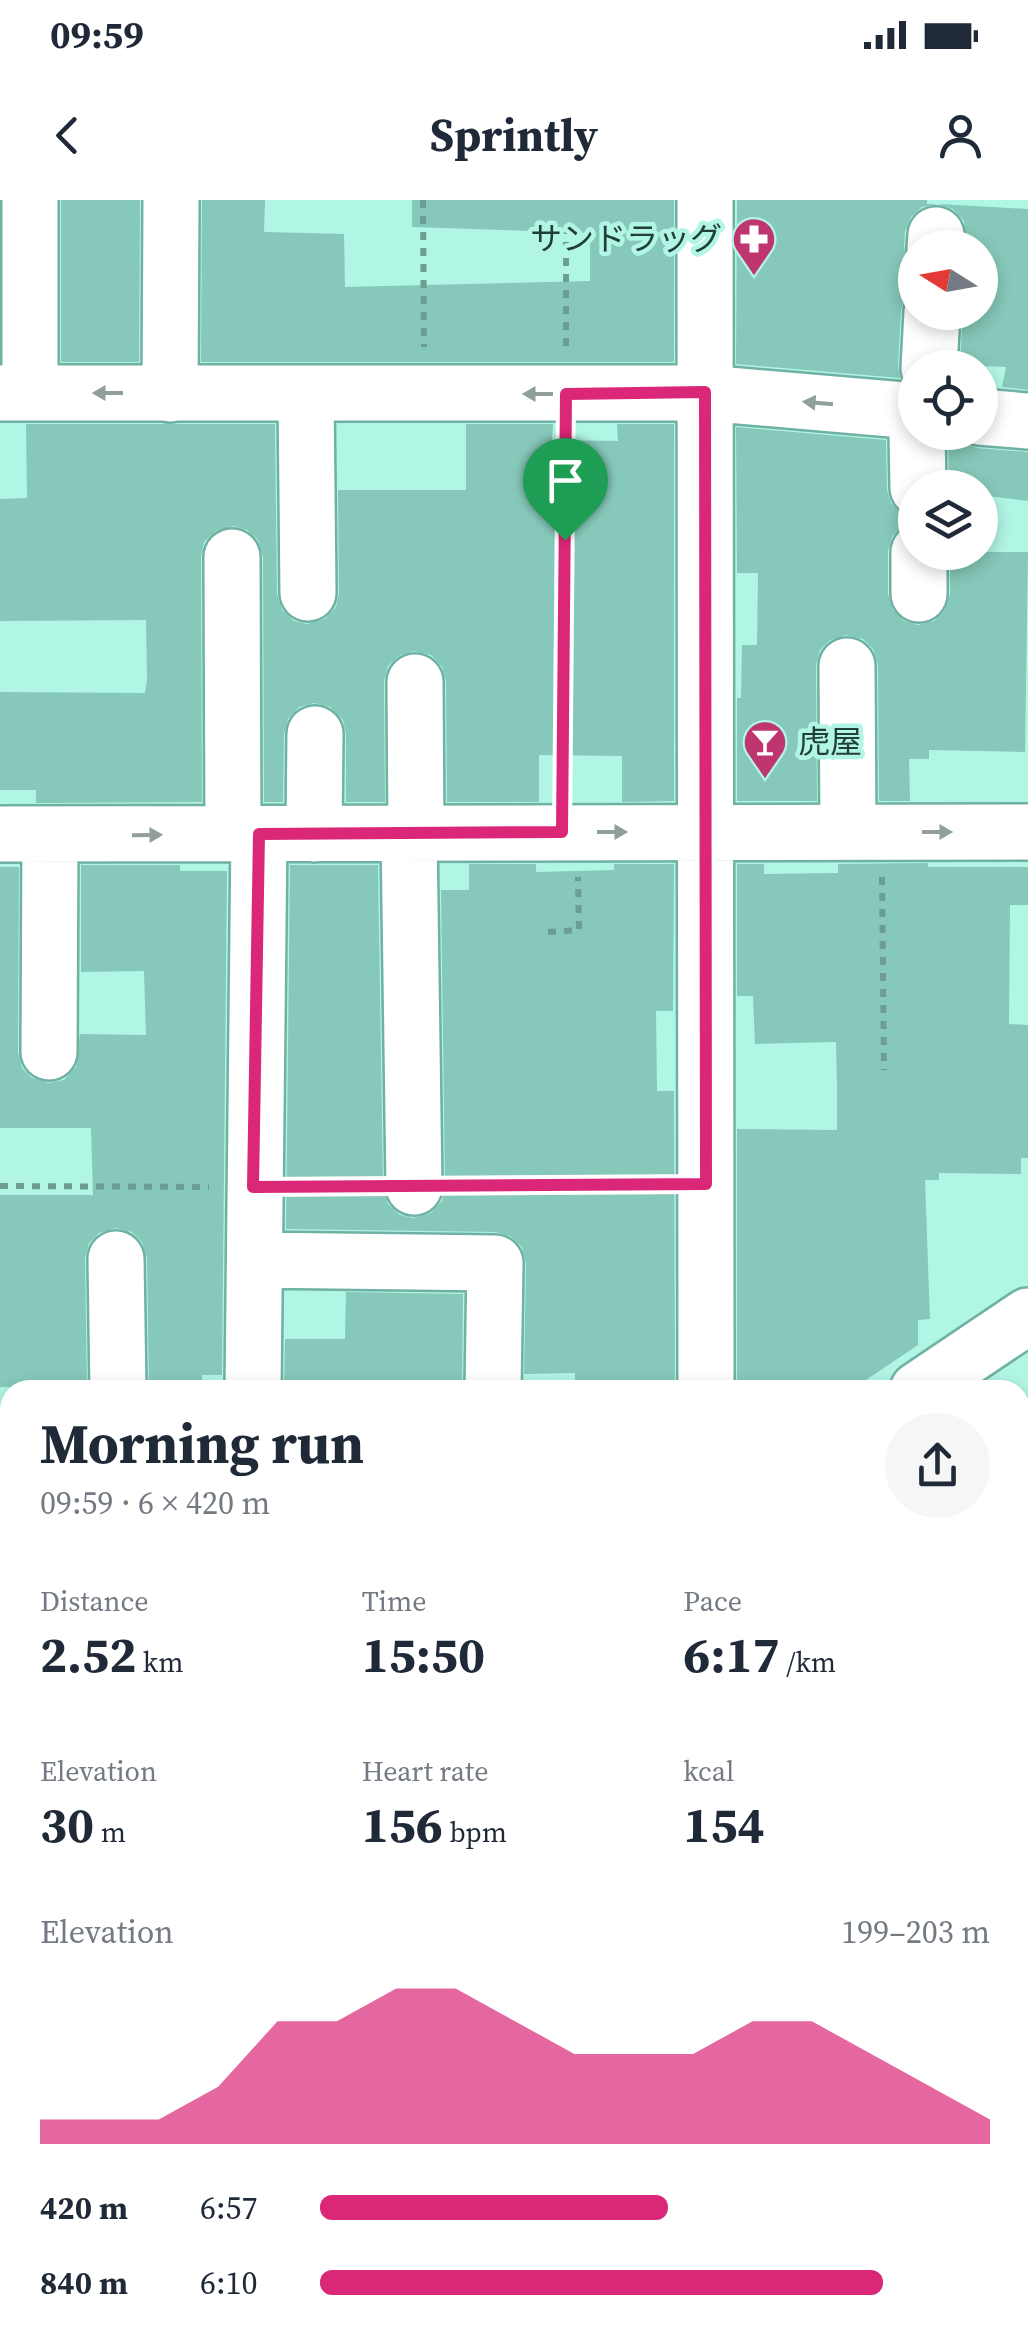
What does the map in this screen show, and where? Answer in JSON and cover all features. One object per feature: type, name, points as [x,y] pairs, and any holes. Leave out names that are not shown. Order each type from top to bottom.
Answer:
[{"type":"street","points":[[30,200],[15,393],[705,392],[898,409]]},
{"type":"street","points":[[170,394],[172,200]]},
{"type":"street","points":[[705,200],[706,1380]]},
{"type":"street","points":[[306,393],[308,593]]},
{"type":"street","points":[[998,418],[1028,421]]},
{"type":"street","points":[[232,556],[216,624],[246,834],[255,1260],[253,1380]]},
{"type":"street","points":[[846,666],[865,832]]},
{"type":"street","points":[[414,1187],[415,682]]},
{"type":"street","points":[[314,834],[315,734]]},
{"type":"street","points":[[49,1052],[25,835],[1028,832]]},
{"type":"street","points":[[116,1258],[118,1380]]},
{"type":"street","points":[[255,1260],[495,1263],[493,1380]]},
{"type":"street","points":[[936,1380],[1015,1335]]},
{"type":"path","points":[[422,200],[424,393]]},
{"type":"path","points":[[548,932],[579,930],[569,832],[566,232]]},
{"type":"path","points":[[865,832],[884,1070]]},
{"type":"path","points":[[0,1186],[706,1184]]},
{"type":"building","points":[[61,200],[140,200],[139,362],[61,362]]},
{"type":"building","points":[[202,200],[265,200],[264,232],[344,234],[345,287],[590,281],[590,233],[412,227],[412,200],[674,200],[674,362],[201,362]]},
{"type":"building","points":[[737,200],[927,200],[927,204],[937,204],[922,207],[911,217],[906,230],[898,230],[898,378],[736,364]]},
{"type":"building","points":[[939,204],[1028,209],[1028,390],[1002,387],[1006,367],[998,367],[998,350],[961,350],[962,330],[998,330],[998,230],[965,230],[964,221],[953,209]]},
{"type":"building","points":[[26,424],[275,424],[277,594],[282,610],[294,621],[307,624],[325,619],[336,607],[338,490],[466,490],[466,424],[553,424],[552,440],[618,441],[617,424],[674,424],[674,801],[622,802],[622,756],[539,755],[539,802],[447,802],[446,681],[442,667],[431,655],[414,651],[400,655],[388,666],[384,681],[385,802],[346,802],[343,720],[330,707],[314,703],[299,707],[288,719],[284,734],[283,802],[264,802],[263,557],[258,540],[247,530],[233,526],[216,531],[204,542],[201,557],[202,802],[36,803],[36,790],[0,790],[0,692],[145,693],[147,680],[146,620],[0,621],[0,499],[27,498]]},
{"type":"building","points":[[736,427],[886,440],[887,490],[898,510],[898,530],[888,551],[888,594],[893,610],[904,621],[918,625],[934,621],[945,610],[950,570],[998,570],[998,552],[1028,552],[1025,752],[929,750],[929,759],[909,759],[910,801],[879,801],[878,665],[873,649],[863,639],[846,635],[830,640],[820,650],[816,665],[817,801],[737,801],[737,698],[741,698],[742,645],[757,645],[758,573],[737,573]]},
{"type":"building","points":[[948,450],[1028,452],[1028,501],[998,497],[998,470],[949,470]]},
{"type":"building","points":[[469,864],[536,864],[536,872],[614,870],[614,864],[674,864],[673,1011],[656,1011],[657,1091],[674,1091],[675,1380],[575,1380],[575,1373],[524,1374],[526,1264],[522,1247],[510,1236],[495,1232],[286,1229],[290,865],[378,865],[383,1187],[388,1204],[400,1215],[413,1218],[431,1213],[442,1201],[445,1188],[441,890],[469,890]]},
{"type":"building","points":[[737,864],[764,864],[764,874],[838,873],[838,864],[1028,867],[1028,905],[1010,905],[1009,1024],[1028,1025],[1028,1158],[1021,1158],[1021,1174],[939,1173],[939,1180],[925,1180],[930,1319],[918,1320],[918,1345],[866,1380],[737,1380],[737,1129],[837,1130],[837,1088],[836,1042],[755,1044],[753,996],[737,996]]},
{"type":"building","points":[[81,865],[180,865],[180,871],[227,871],[222,1375],[202,1375],[202,1380],[149,1380],[147,1258],[142,1242],[132,1232],[116,1228],[99,1233],[89,1243],[85,1258],[87,1380],[0,1380],[0,1195],[93,1195],[91,1128],[0,1128],[0,867],[19,867],[18,1052],[22,1068],[32,1078],[48,1083],[64,1080],[76,1067],[80,1034],[146,1035],[144,971],[81,972]]},
{"type":"building","points":[[346,1292],[463,1294],[462,1380],[284,1380],[285,1339],[345,1339]]},
{"type":"place","name":"サンドラッグ","points":[[754,277]]},
{"type":"place","name":"虎屋","points":[[765,780]]},
{"type":"route","points":[[705,392],[706,1184],[253,1187],[259,834],[562,832],[565,540],[566,394],[705,392]]}]
